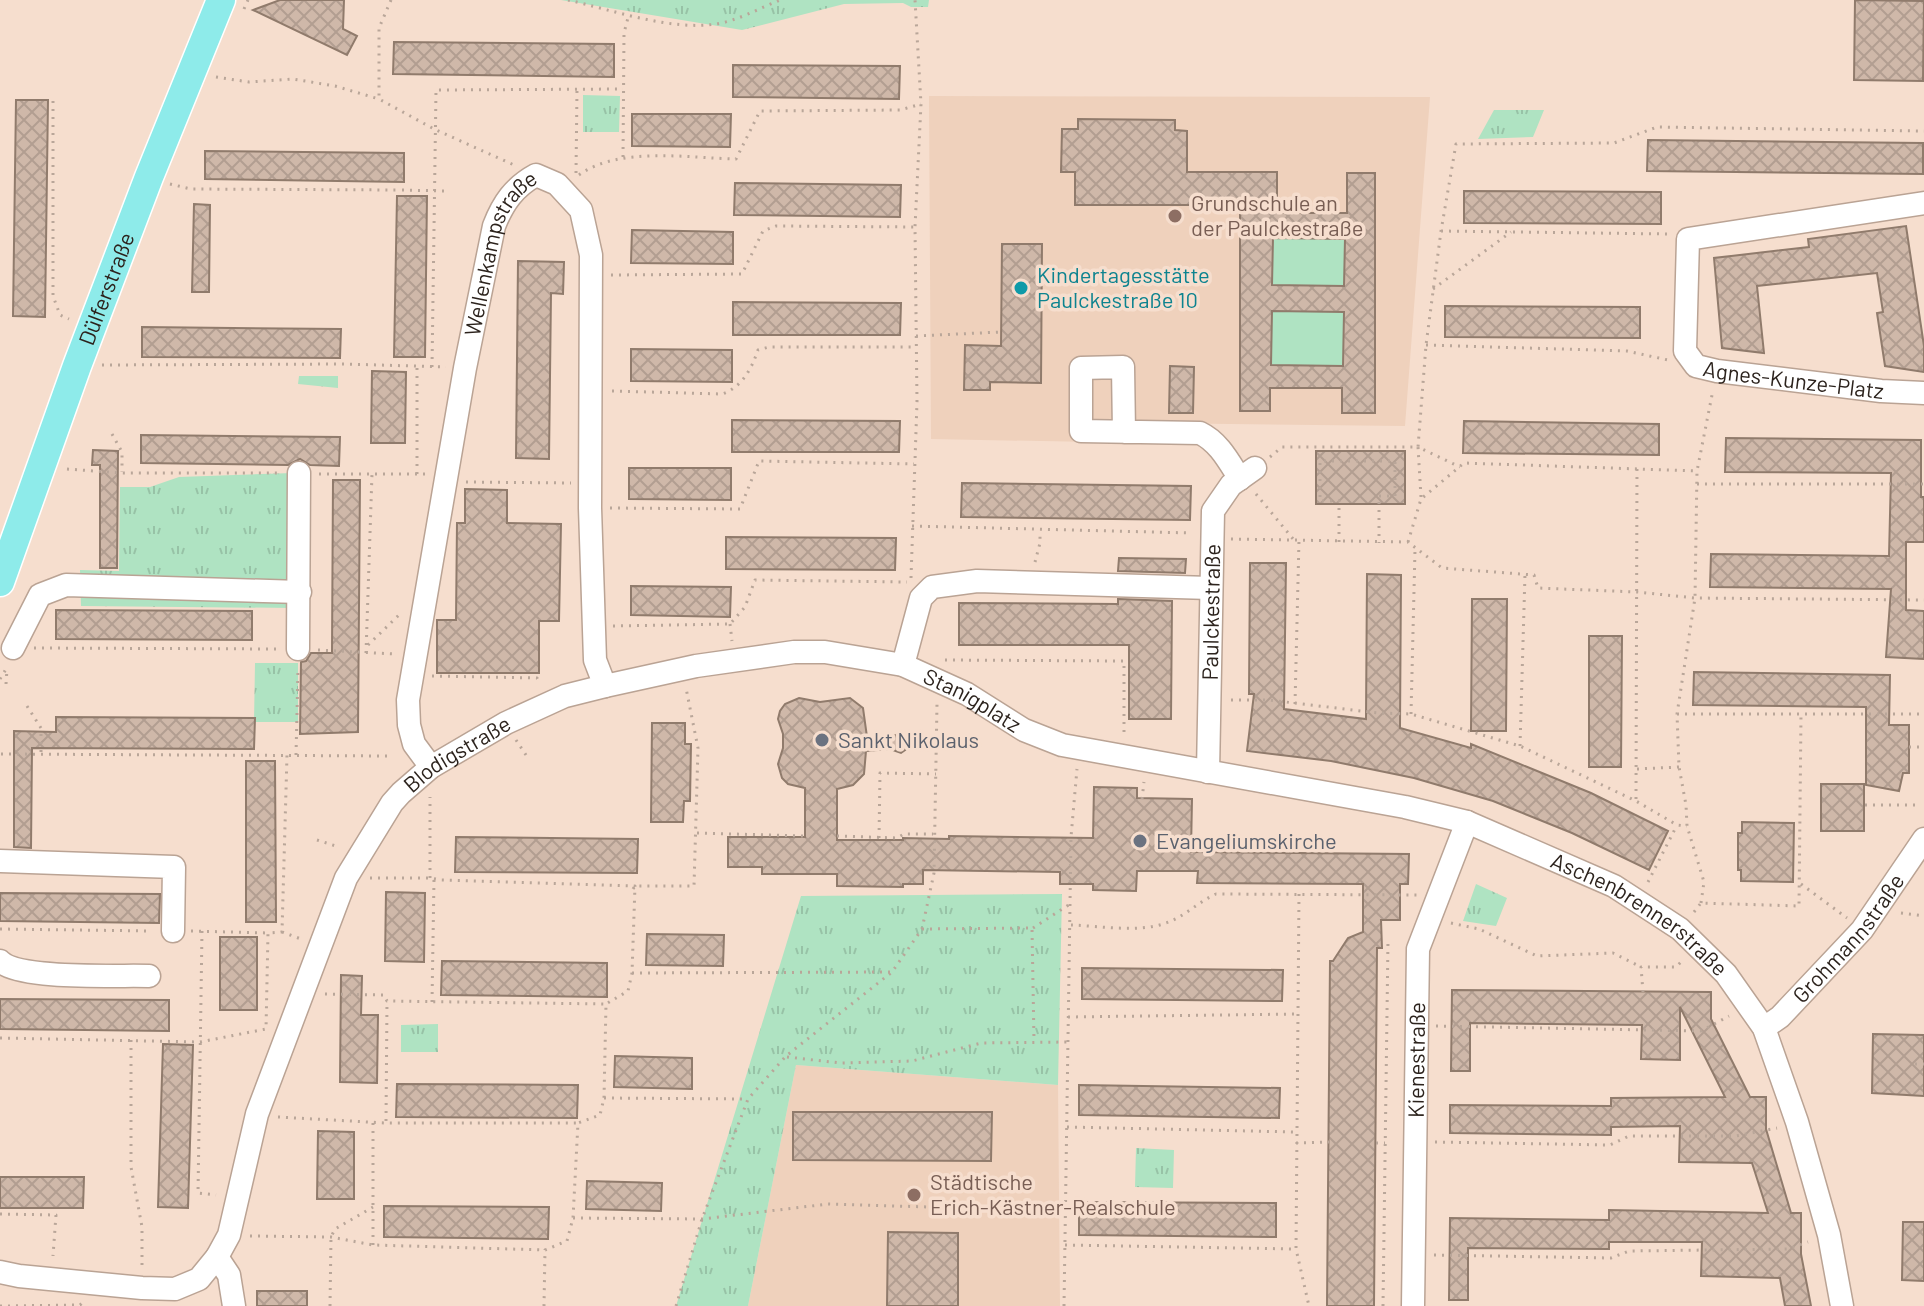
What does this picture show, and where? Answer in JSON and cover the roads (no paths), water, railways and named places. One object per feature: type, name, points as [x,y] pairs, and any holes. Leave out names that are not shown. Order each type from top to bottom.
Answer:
[{"type":"main road","name":"Dülferstraße","points":[[0,582],[138,206],[221,0]]},
{"type":"street","name":"Wellenkampstraße","points":[[431,767],[414,744],[409,725],[413,665],[465,368],[494,226],[510,194],[536,175],[557,184],[581,210],[591,255],[590,508],[595,660],[605,686]]},
{"type":"street","name":"Agnes-Kunze-Platz","points":[[1924,203],[1688,239],[1685,351],[1696,366],[1717,371],[1881,391],[1924,393]]},
{"type":"street","name":"Paulckestraße","points":[[1124,432],[1200,433],[1210,437],[1246,475],[1231,485],[1213,511],[1208,772]]},
{"type":"street","points":[[298,649],[299,473]]},
{"type":"street","points":[[903,665],[921,598],[932,587],[977,581],[1210,588]]},
{"type":"street","points":[[7,644],[40,595],[66,585],[300,592]]},
{"type":"street","name":"Stanigplatz","points":[[734,660],[794,652],[825,652],[903,665],[935,678],[1024,730],[1079,749],[1208,772]]},
{"type":"street","name":"Blodigstraße","points":[[0,1272],[142,1288],[175,1289],[199,1279],[217,1257],[229,1235],[257,1114],[346,878],[392,803],[431,767],[506,723],[565,696],[734,660]]},
{"type":"street","name":"Aschenbrennerstraße","points":[[1208,772],[1405,807],[1467,822],[1614,886],[1680,929],[1726,974],[1764,1028],[1801,1136],[1829,1235],[1842,1306]]},
{"type":"street","name":"Kienestraße","points":[[1413,1306],[1418,949],[1467,822]]},
{"type":"street","name":"Grohmannstraße","points":[[1764,1028],[1780,1017],[1862,930],[1924,839]]},
{"type":"street","points":[[0,861],[174,867],[173,931]]},
{"type":"street","points":[[0,961],[6,967],[40,973],[149,976]]},
{"type":"street","points":[[217,1257],[229,1275],[234,1306]]},
{"type":"place","name":"Grundschule an der Paulckestraße","points":[[1175,216]]},
{"type":"place","name":"Kindertagesstätte Paulckestraße 10","points":[[1021,288]]},
{"type":"place","name":"Sankt Nikolaus","points":[[822,740]]},
{"type":"place","name":"Evangeliumskirche","points":[[1140,841]]},
{"type":"place","name":"Städtische Erich-Kästner-Realschule","points":[[914,1195]]}]
